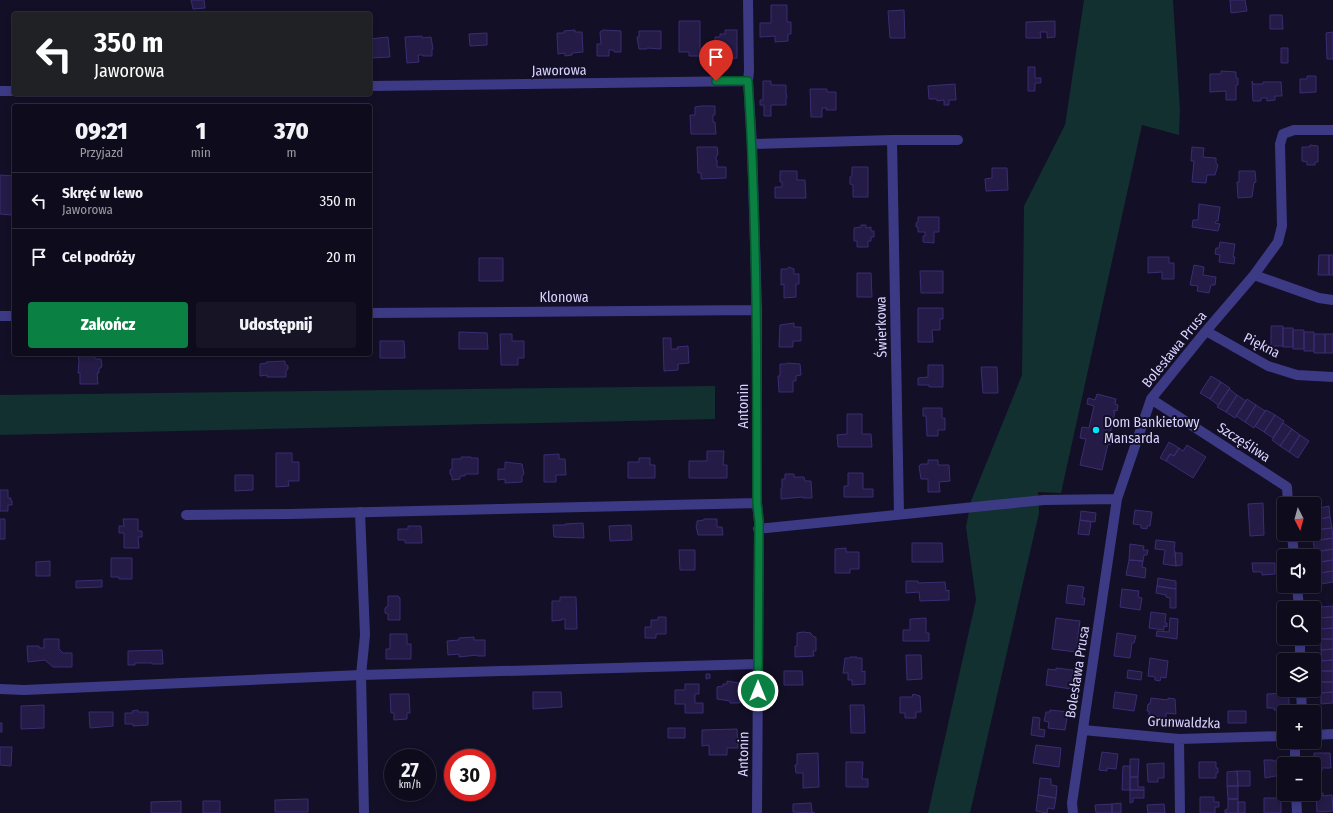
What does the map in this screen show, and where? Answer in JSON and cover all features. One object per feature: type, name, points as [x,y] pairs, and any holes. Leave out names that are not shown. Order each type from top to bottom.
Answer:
[{"type":"street","name":"Antonin","points":[[748,0],[748,81],[752,144],[757,310],[757,813]]},
{"type":"street","name":"Jaworowa","points":[[372,86],[748,81]]},
{"type":"street","points":[[0,91],[12,91]]},
{"type":"street","name":"Bolesława Prusa","points":[[1073,813],[1072,803],[1082,730],[1117,499],[1151,398],[1254,275],[1278,242],[1282,226],[1280,144],[1283,134],[1294,130],[1333,130]]},
{"type":"street","points":[[752,144],[892,140],[958,140]]},
{"type":"street","name":"Świerkowa","points":[[892,140],[899,514]]},
{"type":"street","points":[[1254,275],[1319,298],[1333,300]]},
{"type":"street","name":"Klonowa","points":[[372,312],[757,310]]},
{"type":"street","points":[[0,316],[12,316]]},
{"type":"street","name":"Piękna","points":[[1206,331],[1268,366],[1297,375],[1333,377]]},
{"type":"street","name":"Szczęśliwa","points":[[1151,398],[1286,487],[1287,497]]},
{"type":"street","points":[[758,529],[1044,500],[1117,499]]},
{"type":"street","points":[[186,514],[360,512],[757,503]]},
{"type":"street","points":[[360,512],[365,635],[361,675],[364,813]]},
{"type":"street","points":[[0,689],[24,690],[361,675],[758,664]]},
{"type":"street","name":"Grunwaldzka","points":[[1082,730],[1179,739],[1277,736]]},
{"type":"street","points":[[1321,735],[1333,734]]},
{"type":"street","points":[[1179,739],[1180,813]]},
{"type":"street","points":[[1296,801],[1297,813]]},
{"type":"green space","points":[[1084,0],[1173,0],[1180,110],[1179,135],[1142,125],[1061,493],[1038,492],[1039,513],[970,813],[928,813],[976,600],[966,527],[971,501],[1022,375],[1024,206],[1065,125]]},
{"type":"green space","points":[[715,386],[715,419],[0,435],[0,395]]},
{"type":"building","points":[[191,0],[204,0],[205,8],[193,9]]},
{"type":"building","points":[[1230,0],[1245,0],[1247,11],[1231,13]]},
{"type":"building","points":[[771,5],[787,5],[787,22],[791,22],[791,34],[788,34],[788,41],[775,42],[775,36],[760,37],[760,23],[771,23]]},
{"type":"building","points":[[904,10],[905,38],[890,38],[888,11]]},
{"type":"building","points":[[1270,15],[1282,15],[1283,29],[1270,29]]},
{"type":"building","points":[[679,21],[700,21],[700,56],[689,56],[689,52],[679,52]]},
{"type":"building","points":[[1055,21],[1055,37],[1047,38],[1047,32],[1040,32],[1041,38],[1026,38],[1026,22]]},
{"type":"building","points":[[575,30],[575,32],[582,32],[583,52],[572,53],[572,55],[565,56],[565,53],[558,54],[557,33]]},
{"type":"building","points":[[603,30],[621,31],[621,52],[609,50],[609,56],[597,56],[597,44],[601,44],[600,32]]},
{"type":"building","points":[[725,30],[737,30],[737,58],[726,59],[725,51],[715,51],[715,37],[720,37],[720,34],[725,34]]},
{"type":"building","points":[[639,31],[661,31],[661,49],[639,49],[637,37],[639,37]]},
{"type":"building","points":[[1333,32],[1333,59],[1327,59],[1326,33]]},
{"type":"building","points":[[487,33],[487,45],[470,46],[469,34]]},
{"type":"building","points":[[422,36],[422,38],[431,37],[433,49],[432,56],[418,55],[419,62],[407,63],[405,37]]},
{"type":"building","points":[[388,37],[390,57],[372,58],[372,39]]},
{"type":"building","points":[[1281,48],[1288,48],[1288,63],[1281,63]]},
{"type":"building","points":[[1028,67],[1035,67],[1035,78],[1041,78],[1041,83],[1035,83],[1035,91],[1028,91]]},
{"type":"building","points":[[1221,71],[1236,72],[1238,85],[1236,85],[1236,100],[1226,100],[1226,91],[1210,92],[1210,74],[1221,74]]},
{"type":"building","points":[[1307,76],[1316,76],[1316,92],[1300,93],[1300,79],[1307,79]]},
{"type":"building","points":[[763,81],[771,81],[771,85],[786,85],[786,105],[771,105],[771,116],[764,116],[764,105],[760,105],[760,100],[763,100]]},
{"type":"building","points":[[1252,81],[1253,84],[1263,84],[1263,82],[1281,82],[1282,96],[1275,96],[1275,100],[1267,101],[1267,98],[1261,98],[1261,101],[1253,101]]},
{"type":"building","points":[[955,84],[956,100],[949,100],[949,105],[944,105],[944,100],[937,101],[937,99],[929,99],[928,86]]},
{"type":"building","points":[[810,89],[827,89],[827,92],[836,92],[836,110],[826,110],[827,108],[822,108],[822,117],[811,117]]},
{"type":"building","points":[[715,106],[713,122],[715,122],[716,134],[691,134],[690,115],[695,115],[695,107]]},
{"type":"building","points":[[1310,145],[1318,146],[1318,162],[1315,162],[1315,165],[1307,165],[1307,162],[1302,161],[1302,147],[1310,147]]},
{"type":"building","points":[[697,147],[717,147],[717,167],[726,167],[726,178],[701,179],[701,173],[698,173]]},
{"type":"building","points":[[1192,147],[1204,148],[1203,157],[1216,158],[1216,163],[1218,165],[1215,175],[1207,175],[1206,183],[1192,182],[1194,161],[1191,161]]},
{"type":"building","points":[[852,167],[868,167],[868,197],[853,197],[853,185],[850,184]]},
{"type":"building","points":[[992,168],[1007,168],[1008,190],[986,191],[985,179],[992,178]]},
{"type":"building","points":[[780,171],[797,171],[797,180],[805,180],[806,198],[775,198],[775,187],[782,187],[782,182],[780,182]]},
{"type":"building","points":[[1239,171],[1255,171],[1256,182],[1254,183],[1252,197],[1238,198],[1237,182],[1239,182]]},
{"type":"building","points":[[0,175],[12,176],[11,215],[0,214]]},
{"type":"building","points":[[1199,204],[1220,207],[1218,221],[1215,223],[1220,224],[1218,231],[1192,227],[1193,220],[1198,220]]},
{"type":"building","points":[[918,217],[939,217],[939,232],[934,232],[934,243],[923,242],[925,232],[918,232],[918,227],[916,227]]},
{"type":"building","points":[[861,225],[866,225],[866,228],[871,227],[871,231],[874,231],[874,237],[871,237],[871,241],[868,241],[868,247],[857,247],[857,241],[854,241],[854,228],[861,227]]},
{"type":"building","points":[[1220,242],[1235,244],[1233,257],[1235,257],[1234,264],[1219,262],[1220,255],[1215,254],[1216,248],[1219,248]]},
{"type":"building","points":[[1319,255],[1329,255],[1329,275],[1318,275]]},
{"type":"building","points":[[1329,255],[1333,255],[1333,275],[1329,275]]},
{"type":"building","points":[[1148,257],[1169,257],[1169,263],[1174,263],[1174,279],[1162,279],[1162,272],[1148,273]]},
{"type":"building","points":[[479,258],[503,258],[503,281],[479,281]]},
{"type":"building","points":[[1194,265],[1204,267],[1203,275],[1216,277],[1215,285],[1211,285],[1209,293],[1197,291],[1198,286],[1190,285]]},
{"type":"building","points":[[789,267],[794,269],[794,274],[799,274],[799,284],[796,284],[796,297],[784,298],[784,284],[781,285],[781,269],[787,269]]},
{"type":"building","points":[[920,271],[943,271],[943,293],[921,293]]},
{"type":"building","points":[[857,273],[871,273],[872,297],[857,297]]},
{"type":"building","points":[[918,308],[943,308],[943,319],[940,319],[940,330],[932,330],[933,342],[918,342]]},
{"type":"building","points":[[794,323],[794,327],[801,327],[801,341],[793,341],[793,347],[779,347],[780,325]]},
{"type":"building","points":[[1271,326],[1283,326],[1283,346],[1271,346]]},
{"type":"building","points":[[1283,328],[1293,328],[1293,347],[1283,347]]},
{"type":"building","points":[[1293,330],[1304,330],[1304,349],[1293,349]]},
{"type":"building","points":[[459,332],[487,333],[488,349],[459,349]]},
{"type":"building","points":[[1304,332],[1314,332],[1314,351],[1304,351]]},
{"type":"building","points":[[500,334],[512,334],[512,341],[524,341],[524,358],[518,358],[518,365],[501,365]]},
{"type":"building","points":[[1314,334],[1325,334],[1325,353],[1314,353]]},
{"type":"building","points":[[1325,334],[1333,334],[1333,353],[1325,353]]},
{"type":"building","points":[[663,338],[671,338],[671,349],[678,349],[677,347],[688,346],[689,363],[678,364],[678,370],[664,371]]},
{"type":"building","points":[[380,341],[404,341],[405,358],[380,358]]},
{"type":"building","points":[[78,356],[93,356],[96,359],[101,359],[102,365],[101,368],[99,368],[99,373],[97,373],[98,384],[80,384],[80,373],[78,373]]},
{"type":"building","points":[[285,361],[285,364],[288,366],[286,377],[267,377],[267,375],[260,376],[260,364],[267,363],[266,362]]},
{"type":"building","points":[[780,364],[800,364],[801,375],[796,376],[796,381],[793,381],[793,392],[779,392],[778,376],[780,376]]},
{"type":"building","points":[[928,365],[943,365],[943,387],[918,385],[918,378],[928,377]]},
{"type":"building","points":[[981,367],[997,367],[998,393],[983,393]]},
{"type":"building","points":[[1211,376],[1221,382],[1210,399],[1200,393]]},
{"type":"building","points":[[1221,382],[1230,388],[1218,405],[1210,399]]},
{"type":"building","points":[[1229,389],[1237,395],[1226,412],[1217,407]]},
{"type":"building","name":"Dom Bankietowy Mansarda","points":[[1097,394],[1116,399],[1115,404],[1118,405],[1117,411],[1114,410],[1113,412],[1115,412],[1110,433],[1114,433],[1111,445],[1108,444],[1102,470],[1080,465],[1086,439],[1080,438],[1082,427],[1089,428],[1094,406],[1087,404],[1088,398],[1095,400]]},
{"type":"building","points":[[1237,395],[1246,401],[1235,418],[1226,412]]},
{"type":"building","points":[[1247,399],[1256,405],[1245,422],[1236,416]]},
{"type":"building","points":[[1256,405],[1265,411],[1254,428],[1245,422]]},
{"type":"building","points":[[923,408],[942,408],[942,418],[945,418],[945,430],[938,430],[938,436],[927,436],[926,416],[923,416]]},
{"type":"building","points":[[1266,410],[1275,415],[1264,432],[1255,426]]},
{"type":"building","points":[[847,414],[862,414],[862,434],[871,434],[872,447],[838,447],[837,435],[847,434]]},
{"type":"building","points":[[1275,415],[1284,421],[1273,438],[1264,432]]},
{"type":"building","points":[[1283,423],[1292,429],[1280,446],[1272,440]]},
{"type":"building","points":[[1292,429],[1300,435],[1289,452],[1280,446]]},
{"type":"building","points":[[1300,435],[1309,441],[1298,458],[1289,452]]},
{"type":"building","points":[[1169,442],[1179,448],[1174,456],[1170,454],[1166,461],[1160,458]]},
{"type":"building","points":[[1187,445],[1206,457],[1193,478],[1166,461],[1170,454],[1174,456],[1179,448],[1183,451]]},
{"type":"building","points":[[707,451],[724,451],[723,465],[727,465],[727,478],[689,478],[689,461],[707,461]]},
{"type":"building","points":[[276,453],[292,453],[292,462],[299,462],[299,481],[288,481],[289,486],[276,487]]},
{"type":"building","points":[[559,454],[559,459],[565,459],[566,475],[556,475],[556,482],[544,482],[544,455]]},
{"type":"building","points":[[461,457],[478,458],[478,474],[465,474],[465,476],[460,476],[460,479],[452,480],[450,470],[452,469],[452,459],[461,459]]},
{"type":"building","points":[[639,458],[650,458],[650,465],[655,465],[655,478],[628,478],[628,462],[639,462]]},
{"type":"building","points":[[928,460],[938,460],[938,465],[949,465],[950,481],[939,482],[940,492],[928,492],[928,479],[921,479],[919,466],[921,464],[928,464]]},
{"type":"building","points":[[505,462],[522,464],[524,474],[522,476],[522,482],[505,483],[505,479],[498,480],[498,469],[505,469]]},
{"type":"building","points":[[848,473],[863,473],[863,489],[873,489],[873,497],[844,497],[844,486],[848,486]]},
{"type":"building","points":[[785,474],[794,474],[794,477],[804,477],[805,481],[811,481],[812,498],[803,497],[781,499],[782,479],[785,479]]},
{"type":"building","points":[[235,475],[253,475],[253,490],[235,491]]},
{"type":"building","points":[[0,490],[8,490],[8,498],[11,498],[12,505],[8,505],[8,511],[0,511]]},
{"type":"building","points":[[1263,503],[1264,535],[1250,536],[1248,504]]},
{"type":"building","points":[[1329,506],[1330,517],[1321,519],[1321,508]]},
{"type":"building","points":[[1135,510],[1152,512],[1150,526],[1147,526],[1147,529],[1141,528],[1141,525],[1133,524]]},
{"type":"building","points":[[1081,511],[1096,513],[1095,522],[1080,520]]},
{"type":"building","points":[[1330,517],[1332,528],[1321,529],[1321,519]]},
{"type":"building","points":[[0,519],[5,519],[5,539],[0,539]]},
{"type":"building","points":[[123,519],[138,519],[138,531],[142,531],[142,537],[138,537],[139,548],[124,548],[124,533],[119,533],[119,526],[124,526]]},
{"type":"building","points":[[704,519],[717,519],[717,527],[722,527],[723,535],[698,535],[696,526],[697,521]]},
{"type":"building","points":[[1080,520],[1091,522],[1089,535],[1078,534]]},
{"type":"building","points":[[583,523],[584,538],[554,537],[553,525]]},
{"type":"building","points":[[631,525],[632,540],[610,541],[609,526]]},
{"type":"building","points":[[408,526],[421,526],[422,543],[405,543],[405,540],[398,540],[398,529],[408,529]]},
{"type":"building","points":[[1332,528],[1333,538],[1321,540],[1321,529]]},
{"type":"building","points":[[1333,538],[1333,549],[1321,551],[1321,549],[1314,549],[1313,541]]},
{"type":"building","points":[[1156,540],[1175,542],[1174,551],[1176,566],[1163,564],[1165,550],[1155,549]]},
{"type":"building","points":[[912,543],[942,543],[943,562],[912,562]]},
{"type":"building","points":[[1130,544],[1144,546],[1143,550],[1148,550],[1147,555],[1144,555],[1143,561],[1129,560]]},
{"type":"building","points":[[846,548],[846,552],[859,552],[859,569],[850,569],[850,573],[835,573],[835,549]]},
{"type":"building","points":[[1333,549],[1333,560],[1321,562],[1321,551]]},
{"type":"building","points":[[679,550],[695,550],[695,570],[680,570]]},
{"type":"building","points":[[1175,553],[1182,553],[1182,565],[1176,566]]},
{"type":"building","points":[[111,558],[132,558],[132,579],[119,579],[119,577],[111,577]]},
{"type":"building","points":[[1129,560],[1143,561],[1142,567],[1146,568],[1145,578],[1126,575]]},
{"type":"building","points":[[1333,560],[1333,571],[1321,573],[1321,562]]},
{"type":"building","points":[[50,561],[50,576],[36,576],[36,562]]},
{"type":"building","points":[[1252,563],[1275,563],[1275,574],[1262,575],[1262,572],[1253,572]]},
{"type":"building","points":[[1333,571],[1333,582],[1321,584],[1321,573]]},
{"type":"building","points":[[1158,578],[1176,581],[1176,589],[1157,586]]},
{"type":"building","points":[[102,580],[102,587],[76,588],[76,581]]},
{"type":"building","points":[[906,581],[918,581],[918,583],[945,582],[946,591],[949,590],[949,600],[920,601],[919,592],[906,593]]},
{"type":"building","points":[[1068,585],[1084,587],[1082,598],[1085,598],[1084,605],[1066,603]]},
{"type":"building","points":[[1157,586],[1176,589],[1176,608],[1170,608],[1170,598],[1166,597],[1166,595],[1156,593]]},
{"type":"building","points":[[1122,589],[1139,591],[1138,597],[1142,598],[1140,610],[1120,607]]},
{"type":"building","points":[[388,596],[398,596],[400,598],[400,620],[388,620],[388,614],[385,613],[385,608],[388,606]]},
{"type":"building","points":[[560,597],[576,597],[577,629],[565,629],[565,619],[552,621],[552,601],[560,601]]},
{"type":"building","points":[[1333,606],[1333,617],[1321,618],[1321,607]]},
{"type":"building","points":[[1151,612],[1166,614],[1165,623],[1167,623],[1167,627],[1164,626],[1164,630],[1149,628]]},
{"type":"building","points":[[658,617],[666,617],[666,634],[656,634],[656,638],[645,638],[645,627],[651,627],[651,620],[658,620]]},
{"type":"building","points":[[1333,617],[1333,628],[1321,629],[1321,618]]},
{"type":"building","points":[[926,618],[926,633],[929,633],[929,641],[903,641],[903,630],[910,630],[910,619]]},
{"type":"building","points":[[1056,618],[1080,621],[1076,652],[1052,649]]},
{"type":"building","points":[[1170,618],[1178,619],[1177,639],[1156,636],[1157,631],[1169,632]]},
{"type":"building","points":[[1333,628],[1333,639],[1321,639],[1321,629]]},
{"type":"building","points":[[797,633],[811,633],[814,637],[816,637],[816,651],[813,651],[814,656],[795,657]]},
{"type":"building","points":[[1117,633],[1136,636],[1134,643],[1132,643],[1130,658],[1114,656]]},
{"type":"building","points":[[390,634],[407,634],[407,644],[411,644],[411,659],[386,659],[386,649],[390,649]]},
{"type":"building","points":[[474,637],[474,640],[485,640],[485,656],[477,655],[459,657],[459,654],[448,655],[447,641],[459,640],[459,638]]},
{"type":"building","points":[[44,639],[59,639],[59,649],[63,653],[72,653],[72,667],[53,667],[45,660],[28,662],[27,646],[39,646],[39,648],[44,648]]},
{"type":"building","points":[[1321,639],[1333,639],[1333,649],[1321,650]]},
{"type":"building","points":[[1333,649],[1333,660],[1322,661],[1321,650]]},
{"type":"building","points":[[162,650],[163,664],[135,663],[135,665],[128,665],[128,651]]},
{"type":"building","points":[[906,655],[921,655],[922,679],[907,680]]},
{"type":"building","points":[[845,658],[862,658],[862,672],[865,671],[865,684],[852,685],[852,680],[848,680],[848,673],[843,673]]},
{"type":"building","points":[[1150,658],[1168,661],[1166,678],[1161,677],[1160,681],[1155,680],[1155,677],[1148,676]]},
{"type":"building","points":[[1333,660],[1333,671],[1321,671],[1321,661]]},
{"type":"building","points":[[1056,668],[1073,670],[1071,689],[1046,685],[1048,669],[1056,670]]},
{"type":"building","points":[[1128,670],[1142,672],[1141,680],[1127,678]]},
{"type":"building","points":[[784,671],[802,671],[803,685],[784,685]]},
{"type":"building","points":[[1321,671],[1333,671],[1333,682],[1321,682]]},
{"type":"building","points":[[706,674],[710,674],[710,678],[706,679]]},
{"type":"building","points":[[727,681],[739,683],[741,696],[739,696],[740,703],[730,703],[730,701],[717,699],[717,687],[727,684]]},
{"type":"building","points":[[1321,682],[1333,682],[1333,692],[1321,693]]},
{"type":"building","points":[[685,684],[699,684],[699,694],[695,694],[695,703],[703,703],[703,713],[685,713],[685,704],[675,704],[675,690],[685,690]]},
{"type":"building","points":[[533,692],[561,692],[562,707],[533,709]]},
{"type":"building","points":[[1115,692],[1137,695],[1134,711],[1113,708]]},
{"type":"building","points":[[1333,692],[1333,703],[1321,704],[1321,693]]},
{"type":"building","points":[[390,694],[409,694],[410,713],[407,713],[407,719],[394,720],[394,713],[391,713]]},
{"type":"building","points":[[913,694],[920,696],[921,712],[916,712],[916,718],[905,718],[905,713],[900,713],[900,697],[912,697]]},
{"type":"building","points":[[1267,694],[1277,694],[1277,697],[1289,697],[1289,705],[1277,705],[1277,710],[1274,710],[1274,708],[1267,708]]},
{"type":"building","points":[[1151,698],[1168,700],[1168,698],[1175,699],[1176,714],[1166,713],[1166,718],[1149,716],[1149,711],[1147,711]]},
{"type":"building","points":[[44,705],[44,728],[21,729],[21,706]]},
{"type":"building","points":[[850,705],[864,705],[865,733],[851,733]]},
{"type":"building","points":[[138,710],[138,712],[148,712],[148,725],[133,726],[133,724],[125,724],[125,713],[133,713],[132,711]]},
{"type":"building","points":[[1050,710],[1068,712],[1065,730],[1048,728],[1049,722],[1044,721],[1046,712],[1050,712]]},
{"type":"building","points":[[1228,711],[1246,711],[1246,723],[1228,723]]},
{"type":"building","points":[[89,712],[113,712],[113,726],[90,728]]},
{"type":"building","points":[[1033,717],[1040,718],[1039,729],[1045,730],[1044,737],[1031,735]]},
{"type":"building","points":[[0,723],[2,723],[2,732],[0,732]]},
{"type":"building","points":[[668,728],[685,728],[685,738],[668,738]]},
{"type":"building","points":[[737,729],[738,748],[727,748],[727,755],[709,755],[709,745],[702,746],[702,730]]},
{"type":"building","points":[[1036,745],[1061,748],[1059,767],[1033,763]]},
{"type":"building","points":[[0,747],[12,747],[11,766],[0,765]]},
{"type":"building","points":[[1102,752],[1118,754],[1116,769],[1107,768],[1107,771],[1099,770]]},
{"type":"building","points":[[818,753],[819,787],[803,788],[803,773],[796,773],[795,765],[797,765],[797,754]]},
{"type":"building","points":[[1314,753],[1330,753],[1331,768],[1322,768],[1321,771],[1321,757],[1314,757]]},
{"type":"building","points":[[1130,759],[1139,759],[1138,777],[1130,777]]},
{"type":"building","points":[[1264,760],[1277,761],[1277,776],[1265,778]]},
{"type":"building","points":[[846,762],[863,762],[862,779],[868,779],[868,787],[846,787]]},
{"type":"building","points":[[1199,762],[1216,762],[1218,773],[1216,773],[1216,778],[1199,778]]},
{"type":"building","points":[[1164,763],[1164,778],[1158,778],[1158,782],[1148,782],[1147,764]]},
{"type":"building","points":[[1123,766],[1130,766],[1130,790],[1122,790]]},
{"type":"building","points":[[1237,771],[1250,771],[1250,786],[1238,786]]},
{"type":"building","points":[[1237,771],[1238,786],[1227,786],[1227,772]]},
{"type":"building","points":[[1130,777],[1138,777],[1138,787],[1144,787],[1144,790],[1130,790]]},
{"type":"building","points":[[1040,778],[1051,779],[1051,785],[1057,786],[1056,798],[1038,795]]},
{"type":"building","points":[[1227,786],[1238,786],[1238,799],[1228,799]]},
{"type":"building","points":[[1130,790],[1144,790],[1144,798],[1133,798],[1133,802],[1130,803]]},
{"type":"building","points":[[1321,793],[1323,793],[1323,796],[1332,795],[1333,811],[1317,812],[1316,801],[1321,801]]},
{"type":"building","points":[[1038,795],[1056,798],[1054,809],[1048,808],[1047,813],[1036,811]]},
{"type":"building","points":[[1200,797],[1214,797],[1214,802],[1219,802],[1219,807],[1215,807],[1215,813],[1200,813]]},
{"type":"building","points":[[1264,798],[1277,798],[1277,801],[1281,801],[1281,813],[1264,813]]},
{"type":"building","points":[[308,799],[308,812],[275,812],[275,800]]},
{"type":"building","points":[[1228,799],[1238,799],[1238,813],[1225,813],[1225,810],[1228,809]]},
{"type":"building","points":[[181,801],[181,813],[151,813],[151,802]]},
{"type":"building","points":[[203,801],[220,801],[220,813],[203,813]]},
{"type":"building","points":[[1238,802],[1245,802],[1245,813],[1238,813]]},
{"type":"building","points":[[811,803],[812,812],[815,813],[793,812],[793,804]]},
{"type":"building","points":[[1121,803],[1121,813],[1112,813],[1112,804]]},
{"type":"building","points":[[1112,804],[1112,813],[1096,813],[1095,805]]},
{"type":"building","points":[[1164,804],[1165,813],[1148,813],[1147,805]]},
{"type":"place","name":"Dom Bankietowy Mansarda","points":[[1096,430]]},
{"type":"route","points":[[716,81],[748,81],[752,144],[757,310],[757,503],[759,522],[758,691]]}]
